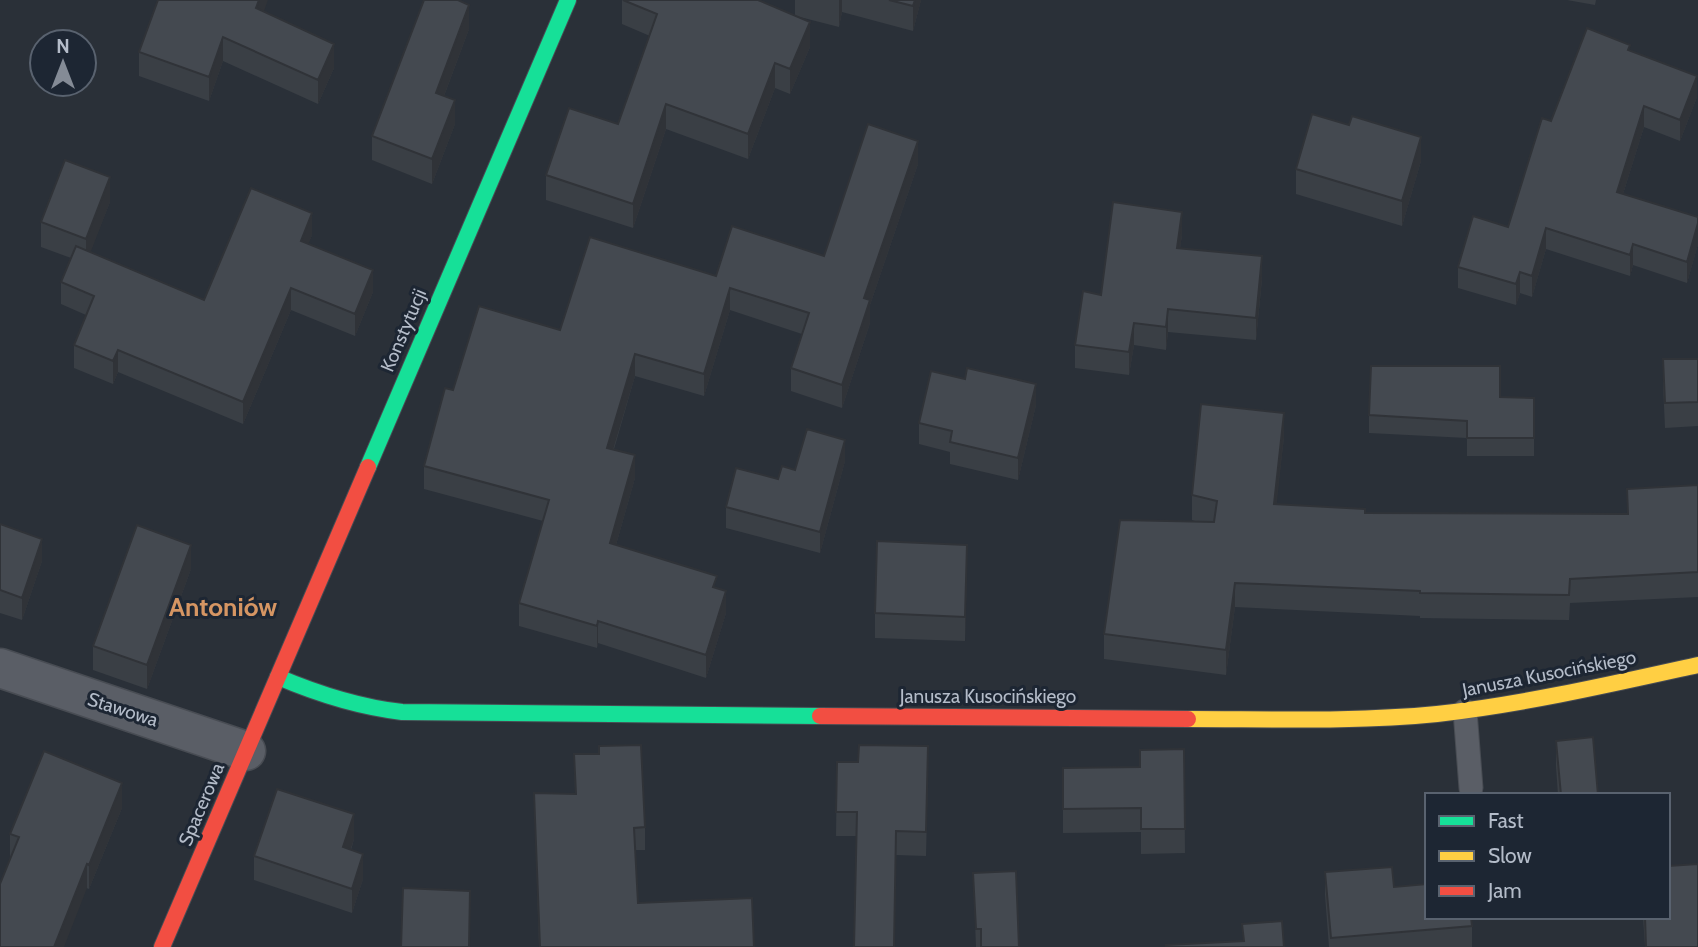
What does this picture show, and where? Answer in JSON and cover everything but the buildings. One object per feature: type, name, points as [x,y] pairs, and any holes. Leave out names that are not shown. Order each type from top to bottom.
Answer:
[{"type":"street","name":"Konstytucji","points":[[278,677],[568,0]]},
{"type":"street","name":"Janusza Kusocińskiego","points":[[278,677],[360,706],[424,713],[1344,720],[1465,711],[1554,696],[1698,665]]},
{"type":"street","name":"Stawowa","points":[[0,668],[246,751]]},
{"type":"street","name":"Spacerowa","points":[[162,947],[278,677]]},
{"type":"lane","points":[[1465,711],[1471,789]]},
{"type":"traffic: fast","points":[[368,467],[568,0]]},
{"type":"traffic: fast","points":[[278,677],[339,699],[402,712],[820,716]]},
{"type":"traffic: slow","points":[[1188,719],[1344,719],[1437,714],[1536,699],[1698,665]]},
{"type":"traffic: jam","points":[[162,947],[368,467]]},
{"type":"traffic: jam","points":[[820,716],[1188,719]]},
{"type":"district","name":"Antoniów","points":[[223,607]]}]
